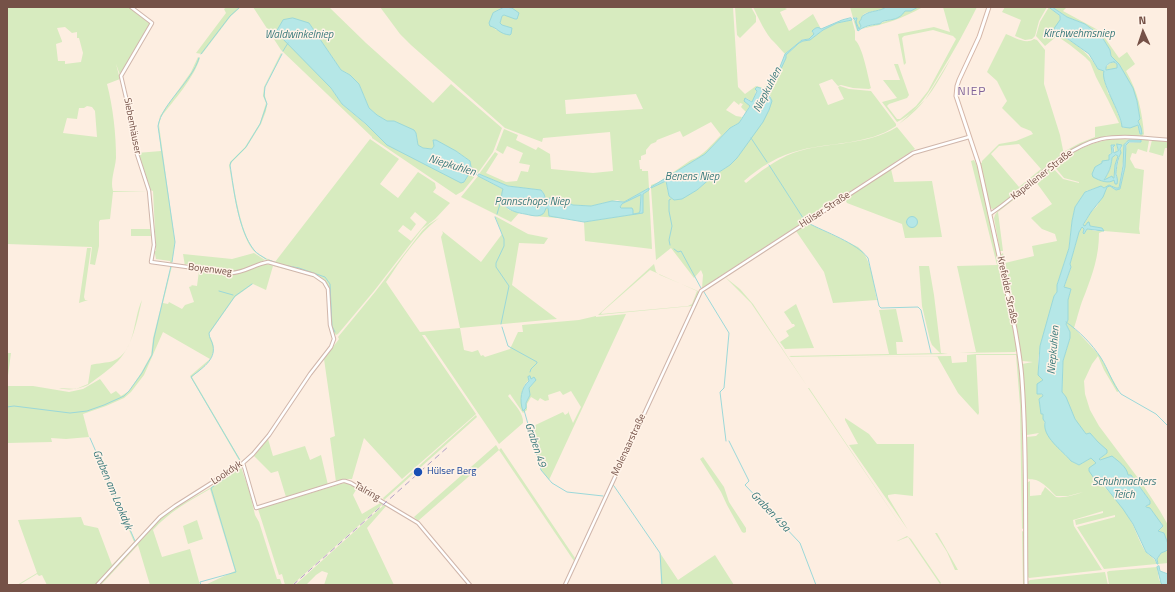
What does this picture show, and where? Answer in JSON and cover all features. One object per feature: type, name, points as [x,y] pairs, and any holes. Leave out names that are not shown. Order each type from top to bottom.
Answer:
[{"type":"main road","name":"Krefelder Straße","points":[[989,7],[984,25],[959,80],[956,90],[957,100],[979,165],[1015,329],[1022,379],[1025,436],[1026,585]]},
{"type":"street","name":"Siebenhäuser","points":[[131,7],[152,23],[121,76],[135,136],[136,151],[149,191],[154,245],[151,262]]},
{"type":"street","name":"Hülser Straße","points":[[694,305],[705,288],[913,153],[969,137]]},
{"type":"street","name":"Kapellener Straße","points":[[990,214],[1066,155],[1084,145],[1110,138],[1168,140]]},
{"type":"street","name":"Boyenweg","points":[[151,262],[231,273],[238,273],[261,263],[268,262],[314,275],[324,282],[328,289],[330,326],[334,339]]},
{"type":"street","name":"Molenaarstraße","points":[[565,585],[694,305]]},
{"type":"street","name":"Lookdyk","points":[[98,585],[160,518],[175,506],[243,463],[253,454],[269,435],[310,374],[331,347],[334,339]]},
{"type":"street","name":"Talring","points":[[243,463],[256,508],[345,480],[351,483],[418,523],[470,585]]},
{"type":"green space","points":[[7,7],[129,7],[150,24],[120,75],[116,64],[120,79],[107,84],[115,140],[116,158],[112,179],[113,191],[148,191],[113,192],[110,219],[100,220],[99,222],[99,246],[95,265],[90,264],[92,247],[7,244]],"holes":[[[65,27],[72,33],[77,32],[77,38],[79,38],[83,53],[81,62],[65,64],[65,61],[58,61],[56,44],[62,41],[57,28]],[[87,106],[92,107],[95,111],[97,137],[63,133],[67,118],[77,119],[79,108],[84,108]]]},
{"type":"green space","points":[[227,7],[241,7],[231,16],[202,54],[196,53],[226,13],[224,9]]},
{"type":"green space","points":[[253,7],[329,7],[366,43],[433,103],[451,84],[502,128],[493,152],[478,173],[471,167],[470,161],[456,151],[434,146],[432,149],[418,146],[416,133],[394,121],[387,121],[369,108],[359,84],[350,75],[341,70],[309,23],[331,88],[342,104],[376,133],[464,182],[470,171],[476,175],[463,191],[456,195],[372,138],[281,50]]},
{"type":"green space","points":[[380,7],[505,7],[497,11],[493,26],[496,30],[510,28],[500,23],[502,16],[506,16],[512,8],[507,7],[733,7],[738,87],[745,94],[756,86],[764,88],[776,74],[776,76],[777,75],[786,58],[786,55],[799,43],[810,40],[823,30],[837,23],[852,20],[855,31],[855,40],[863,55],[871,88],[853,88],[841,85],[838,86],[832,79],[819,84],[828,105],[844,99],[838,87],[840,86],[849,89],[871,91],[896,126],[874,137],[813,147],[793,152],[763,166],[744,181],[746,183],[774,162],[793,153],[806,149],[859,141],[872,138],[897,127],[915,149],[702,288],[703,275],[701,270],[694,278],[671,248],[656,260],[651,188],[666,181],[669,196],[674,200],[681,199],[697,190],[713,176],[730,165],[737,158],[769,110],[771,97],[768,93],[768,89],[757,87],[753,102],[746,98],[745,101],[750,105],[746,112],[741,107],[743,104],[740,103],[739,105],[734,101],[726,110],[736,116],[742,117],[739,123],[730,128],[705,154],[651,187],[651,185],[659,182],[699,156],[721,135],[711,122],[683,137],[680,131],[651,144],[646,150],[646,154],[641,156],[641,160],[639,160],[640,169],[642,169],[642,171],[648,171],[649,188],[624,202],[617,200],[591,206],[573,205],[561,200],[548,199],[547,204],[541,190],[508,186],[479,174],[495,152],[498,154],[486,173],[506,182],[517,181],[521,171],[528,172],[530,165],[519,163],[523,153],[507,146],[503,154],[496,150],[504,129],[518,135],[516,140],[536,150],[538,147],[550,154],[551,169],[593,173],[613,171],[610,132],[543,138],[542,142],[505,128],[400,34]],"holes":[[[636,94],[643,109],[566,114],[565,100]]]},
{"type":"green space","points":[[735,7],[751,7],[756,16],[756,22],[740,38],[737,35]]},
{"type":"green space","points":[[753,7],[783,7],[787,9],[780,12],[789,31],[813,14],[821,29],[812,32],[814,34],[809,39],[803,39],[785,54],[768,35]]},
{"type":"green space","points":[[850,7],[886,7],[881,10],[864,14],[859,22],[861,25],[860,29],[897,18],[905,11],[911,11],[918,7],[923,7],[893,21],[857,31],[853,19],[856,22],[856,17],[853,18]]},
{"type":"green space","points":[[943,7],[977,7],[928,94],[911,113],[897,122],[882,102],[897,98],[883,80],[900,80],[894,64],[898,64],[909,95],[907,98],[887,106],[897,119],[900,119],[916,106],[928,91],[956,39],[953,36],[933,30],[904,36],[902,38],[906,63],[904,65],[898,34],[934,27],[950,32]]},
{"type":"green space","points":[[1005,7],[1047,7],[1039,21],[1035,36],[1032,39],[1025,40],[1015,36],[1021,20],[1002,12]]},
{"type":"green space","points":[[1049,7],[1060,16],[1058,34],[1081,48],[1098,69],[1104,71],[1104,79],[1108,93],[1112,98],[1123,128],[1138,125],[1141,134],[1141,128],[1138,121],[1140,119],[1137,101],[1119,64],[1111,56],[1110,50],[1102,37],[1085,24],[1067,17],[1052,7],[1067,7],[1063,11],[1098,30],[1119,58],[1127,52],[1135,64],[1126,71],[1134,86],[1139,102],[1144,134],[1142,137],[1094,140],[1076,147],[1066,153],[1065,151],[1095,137],[1095,127],[1119,123],[1090,62],[1057,36],[1045,46],[1036,36],[1040,22]]},
{"type":"green space","points":[[1006,34],[1024,41],[1031,41],[1034,39],[1037,40],[1045,50],[1044,84],[1060,135],[1064,155],[998,208],[993,209],[990,208],[979,162],[982,163],[982,161],[999,144],[1016,141],[1033,134],[1031,131],[1021,127],[1002,108],[1007,101],[997,81],[987,72]],"holes":[[[1019,144],[1041,169],[1019,187],[991,154],[999,146]]]},
{"type":"green space","points":[[281,53],[282,54],[265,87],[267,104],[261,124],[246,148],[230,166],[242,224],[246,235],[256,252],[265,258],[275,262],[370,139],[399,159],[380,184],[398,198],[418,172],[435,183],[436,188],[433,192],[450,203],[435,219],[422,229],[374,291],[336,335],[331,324],[330,294],[326,282],[316,275],[274,263],[260,256],[256,253],[250,246],[241,225],[229,166],[230,162],[245,147],[260,123],[266,103],[263,96],[264,87]],"holes":[[[415,212],[427,222],[411,241],[398,231],[403,225],[411,231],[416,224],[410,218]]]},
{"type":"green space","points":[[198,57],[200,58],[193,73],[183,89],[161,117],[159,125],[175,242],[172,263],[170,263],[170,261],[156,259],[155,254],[153,253],[156,251],[153,191],[150,190],[137,153],[161,151],[158,125],[160,116],[191,72]]},
{"type":"green space","points":[[951,58],[940,78],[925,100]]},
{"type":"green space","points":[[1112,62],[1117,64],[1117,68],[1107,71],[1105,68]]},
{"type":"green space","points":[[925,100],[916,110],[899,124]]},
{"type":"green space","points":[[1116,139],[1149,141],[1147,152],[1138,149],[1136,154],[1132,153],[1130,159],[1135,168],[1144,170],[1139,229],[1140,234],[1104,231],[1099,233],[1095,264],[1074,328],[1100,356],[1119,391],[1117,392],[1104,370],[1098,356],[1092,364],[1084,381],[1085,394],[1090,410],[1099,426],[1141,482],[1160,511],[1168,525],[1168,544],[1164,533],[1158,531],[1162,526],[1150,508],[1146,508],[1150,501],[1131,475],[1128,475],[1099,459],[1107,453],[1090,433],[1086,434],[1081,428],[1062,392],[1063,361],[1070,338],[1070,332],[1066,324],[1068,320],[1068,300],[1071,289],[1064,288],[1071,267],[1070,264],[1079,232],[1082,227],[1084,229],[1084,234],[1087,229],[1096,231],[1102,228],[1086,224],[1086,226],[1083,226],[1091,212],[1097,206],[1107,187],[1110,186],[1116,190],[1120,189],[1125,167],[1127,143],[1141,142],[1126,142],[1119,188],[1110,185],[1104,188],[1099,187],[1086,191],[1075,207],[1069,248],[1057,285],[1057,292],[1054,296],[1039,352],[1039,373],[1043,380],[1037,386],[1037,391],[1043,396],[1039,399],[1045,427],[1059,449],[1079,465],[1091,458],[1097,464],[1094,466],[1096,481],[1112,495],[1122,507],[1133,525],[1145,551],[1157,564],[1104,569],[1077,527],[1115,517],[1115,515],[1076,525],[1075,520],[1103,513],[1103,511],[1073,520],[1074,526],[1102,570],[1029,578],[1027,576],[1026,483],[1030,481],[1030,496],[1041,495],[1045,487],[1056,497],[1067,497],[1083,492],[1068,496],[1056,496],[1042,483],[1026,478],[1026,437],[1036,436],[1039,433],[1027,435],[1026,433],[1022,364],[1033,362],[1022,361],[1000,255],[1003,253],[1005,263],[1034,256],[1032,246],[1057,241],[1055,234],[1042,229],[1031,218],[1052,204],[1036,182],[998,212],[1003,251],[1000,251],[994,218],[997,212],[1052,167],[1063,179],[1079,183],[1064,178],[1054,166],[1068,156],[1090,144]],"holes":[[[1111,145],[1114,146],[1115,153],[1118,151],[1117,146],[1122,145],[1116,172],[1117,184],[1115,184],[1113,179],[1105,182],[1095,167],[1109,160],[1109,154],[1112,153]]]},
{"type":"green space","points":[[1152,140],[1168,142],[1163,156],[1149,152]]},
{"type":"green space","points":[[1116,155],[1118,156],[1115,165],[1114,178],[1104,180],[1110,170],[1112,158]]},
{"type":"green space","points":[[974,160],[985,194],[1017,350],[1015,352],[959,353],[976,352],[957,266],[997,265],[971,161]]},
{"type":"green space","points":[[891,169],[894,182],[932,181],[942,237],[905,238],[902,224],[847,203],[845,199]]},
{"type":"green space","points":[[478,176],[503,189],[504,205],[509,210],[519,213],[511,222],[461,197]]},
{"type":"green space","points":[[649,190],[652,249],[585,241],[584,222],[642,213],[643,194]]},
{"type":"green space","points":[[641,194],[639,213],[633,214],[620,207],[622,204]]},
{"type":"green space","points":[[546,208],[549,209],[549,216],[570,219],[533,216],[541,215]]},
{"type":"green space","points":[[495,216],[528,234],[548,238],[544,244],[519,243],[512,285],[557,319],[460,328],[441,237],[443,233],[442,231],[481,262],[502,234]]},
{"type":"green space","points":[[439,218],[417,240],[386,282],[420,332],[460,328],[464,350],[472,352],[478,350],[481,356],[483,355],[485,357],[510,349],[518,332],[523,332],[522,325],[626,314],[549,480],[541,470],[534,445],[527,429],[563,412],[565,415],[568,411],[573,423],[581,407],[571,391],[563,395],[560,391],[548,395],[549,400],[545,401],[540,398],[538,401],[531,397],[527,404],[527,410],[523,413],[510,394],[508,396],[520,412],[523,423],[499,444],[425,335],[422,335],[476,414],[402,479],[364,438],[352,479],[336,482],[330,438],[335,436],[324,359],[339,339],[338,337],[422,231]],"holes":[[[529,380],[536,380],[529,388],[530,395],[526,404],[521,400],[524,387]]]},
{"type":"green space","points":[[808,223],[858,247],[862,251],[869,264],[877,300],[833,303],[824,272],[796,231]]},
{"type":"green space","points":[[131,229],[150,229],[151,236],[131,236]]},
{"type":"green space","points":[[87,248],[91,248],[84,297],[85,300],[88,300],[79,303]]},
{"type":"green space","points":[[254,253],[265,260],[237,272],[200,268],[199,266],[186,264],[185,266],[183,254],[232,259]]},
{"type":"green space","points":[[267,264],[315,277],[273,266],[266,290],[253,284],[235,297],[209,334],[214,349],[211,358],[204,367],[192,377],[241,461],[240,462],[190,376],[210,359],[163,332],[144,375],[131,392],[124,398],[83,414],[89,437],[66,439],[51,438],[52,442],[7,443],[7,386],[33,386],[69,392],[83,389],[100,379],[111,394],[116,391],[121,396],[129,391],[151,355],[153,338],[171,266],[163,303],[168,304],[169,302],[182,309],[185,305],[194,302],[189,287],[192,286],[191,285],[197,286],[199,271],[235,275]]},
{"type":"green space","points":[[654,264],[658,274],[650,270],[601,314],[688,306],[692,304],[697,291],[681,284],[698,291],[692,306],[598,315]]},
{"type":"green space","points":[[919,266],[929,266],[941,353],[948,354],[789,356],[889,354],[879,310],[896,309],[903,342],[896,342],[897,354],[940,353],[932,345],[930,340],[922,306]]},
{"type":"green space","points":[[725,277],[740,289],[753,304],[807,386],[751,303]]},
{"type":"green space","points":[[142,300],[134,332],[130,342],[139,307]]},
{"type":"green space","points":[[796,304],[814,348],[785,349],[780,342],[789,336],[786,331],[795,326],[784,312]]},
{"type":"green space","points":[[126,351],[118,361],[88,385],[77,389],[88,384],[91,365],[113,361]]},
{"type":"green space","points":[[7,353],[11,353],[7,383]]},
{"type":"green space","points":[[1017,354],[1021,387],[1024,528],[1022,529],[1020,405],[1016,355],[976,355],[978,415],[958,393],[937,356],[951,356],[952,363],[967,362],[967,355]]},
{"type":"green space","points":[[808,388],[809,388],[906,533]]},
{"type":"green space","points":[[476,415],[477,417],[384,500],[383,498]]},
{"type":"green space","points":[[845,418],[869,434],[877,444],[914,444],[913,496],[895,494],[888,495],[908,530],[849,445],[858,444]]},
{"type":"green space","points":[[90,438],[135,541],[159,516],[176,503],[176,505],[166,511],[97,585],[47,585],[42,575],[39,576],[37,574],[17,585],[37,573],[18,520],[81,517],[84,525],[98,528],[112,565],[134,542]]},
{"type":"green space","points":[[268,439],[273,456],[305,446],[310,460],[321,455],[328,485],[286,497],[278,471],[271,473],[254,456]]},
{"type":"green space","points":[[496,445],[499,450],[418,521],[414,517]]},
{"type":"green space","points":[[501,448],[575,558],[574,561],[499,450]]},
{"type":"green space","points":[[703,457],[724,487],[729,502],[746,528],[746,532],[742,532],[721,492],[700,459]]},
{"type":"green space","points":[[241,467],[250,493],[255,515],[259,522],[277,579],[280,579],[282,585],[205,585],[235,571],[210,489],[173,512],[153,530],[162,557],[190,549],[200,585],[150,585],[138,545],[101,585],[99,585],[162,517]]},
{"type":"green space","points":[[344,483],[357,488],[353,495],[362,514],[382,502],[384,503],[292,585],[285,585],[282,574],[279,575],[258,509]]},
{"type":"green space","points":[[385,504],[387,505],[367,528],[394,585],[324,585],[328,573],[322,571],[306,585],[295,585]]},
{"type":"green space","points":[[197,520],[203,539],[188,544],[183,526]]},
{"type":"green space","points":[[1022,531],[1024,532],[1025,585],[1023,585]]},
{"type":"green space","points":[[935,533],[937,533],[958,570],[955,570],[947,552]]},
{"type":"green space","points":[[907,536],[911,539],[941,583],[940,584],[908,537],[895,542]]},
{"type":"green space","points":[[1168,549],[1168,563],[1158,564],[1157,559],[1161,553]]},
{"type":"green space","points":[[660,553],[678,580],[715,555],[734,585],[661,585]]},
{"type":"green space","points":[[1157,567],[1159,580],[1163,585],[1109,585],[1107,572],[1109,571]]},
{"type":"green space","points":[[1105,572],[1108,585],[1027,585],[1027,582],[1030,580]]},
{"type":"water","points":[[505,7],[512,8],[519,13],[517,19],[504,15],[502,16],[500,23],[512,28],[510,35],[490,26],[489,23],[493,13]]},
{"type":"water","points":[[886,7],[918,7],[911,11],[905,11],[896,19],[868,26],[858,31],[853,18],[857,18],[856,22],[859,29],[861,26],[859,22],[863,16]]},
{"type":"water","name":"Kirchwehmsniep","points":[[1049,7],[1052,7],[1067,17],[1085,24],[1102,37],[1110,50],[1111,56],[1119,64],[1133,88],[1140,119],[1138,121],[1142,134],[1140,134],[1138,125],[1130,128],[1122,127],[1118,113],[1105,82],[1104,71],[1098,69],[1089,54],[1068,39],[1062,37],[1054,29],[1060,20],[1060,16]],"holes":[[[1114,62],[1117,64],[1117,68],[1106,70],[1109,63]]]},
{"type":"water","name":"Waldwinkelniep","points":[[293,18],[309,23],[341,70],[350,75],[359,84],[369,108],[377,115],[387,121],[394,121],[414,130],[418,145],[423,148],[432,149],[434,146],[433,140],[436,140],[456,151],[470,161],[471,167],[477,172],[476,175],[470,172],[464,182],[461,183],[387,145],[366,124],[342,104],[331,88],[276,32],[283,20]]},
{"type":"water","points":[[851,18],[852,20],[837,23],[823,30],[810,40],[799,43],[786,55],[779,73],[771,84],[778,72],[785,54],[802,40],[809,39],[814,34],[812,31],[814,29],[821,29],[842,20]]},
{"type":"water","name":"Benens Niep","points":[[757,87],[768,89],[768,93],[772,101],[763,122],[737,158],[730,165],[713,176],[697,190],[682,199],[674,200],[669,196],[666,181],[651,188],[705,154],[730,128],[739,123],[750,106],[744,101],[745,98],[752,102],[757,91],[755,89]]},
{"type":"water","points":[[1129,140],[1141,140],[1141,142],[1129,142],[1126,145],[1125,167],[1120,189],[1116,190],[1110,186],[1107,187],[1103,197],[1083,225],[1085,226],[1089,222],[1090,226],[1102,228],[1104,231],[1087,229],[1084,234],[1084,229],[1082,227],[1079,232],[1070,264],[1071,267],[1064,287],[1071,289],[1068,300],[1068,320],[1066,324],[1070,332],[1070,338],[1063,361],[1062,392],[1066,397],[1075,419],[1086,434],[1090,433],[1107,450],[1107,453],[1099,459],[1112,456],[1117,460],[1124,467],[1128,475],[1131,475],[1150,501],[1150,504],[1146,507],[1150,508],[1163,526],[1158,531],[1164,533],[1168,544],[1168,549],[1161,553],[1157,559],[1158,564],[1155,559],[1146,552],[1133,524],[1123,509],[1104,485],[1096,481],[1089,471],[1089,468],[1096,463],[1091,458],[1079,465],[1071,461],[1050,438],[1045,428],[1043,414],[1041,414],[1039,399],[1043,396],[1042,394],[1037,394],[1037,384],[1043,380],[1038,375],[1040,346],[1069,248],[1075,207],[1085,192],[1101,186],[1104,188],[1109,185],[1119,188],[1123,166],[1124,145]]},
{"type":"water","points":[[1117,144],[1122,145],[1116,169],[1117,184],[1115,184],[1114,180],[1104,182],[1093,177],[1092,174],[1095,167],[1102,163],[1102,161],[1109,160],[1109,155],[1112,153],[1111,145],[1115,145],[1113,147],[1114,153],[1118,151]],"holes":[[[1116,155],[1118,156],[1115,165],[1114,178],[1112,176],[1104,180],[1110,170],[1112,158]]]},
{"type":"water","name":"Pannschops Niep","points":[[479,174],[508,186],[541,190],[547,204],[549,198],[561,200],[573,205],[591,206],[612,201],[624,202],[649,188],[649,190],[643,194],[643,213],[584,222],[549,216],[548,208],[546,208],[542,215],[537,216],[510,210],[506,207],[502,200],[503,189],[478,176]],"holes":[[[641,195],[639,213],[633,214],[632,208],[620,207],[622,204]]]},
{"type":"water","points":[[910,217],[914,217],[916,218],[916,226],[910,227],[907,224],[907,220]]},
{"type":"water","points":[[530,376],[531,379],[534,377],[536,380],[529,388],[530,395],[526,403],[526,408],[523,411],[521,403],[522,394],[524,387],[529,381],[528,377]]},
{"type":"water","points":[[1159,566],[1160,571],[1168,574],[1168,584],[1163,585],[1161,583],[1157,567]]},
{"type":"waterway","points":[[201,54],[230,16],[240,7]]},
{"type":"waterway","points":[[283,51],[288,43]]},
{"type":"waterway","points":[[266,259],[254,250],[244,232],[235,198],[230,165],[231,162],[246,147],[260,124],[267,104],[264,96],[265,87],[282,54]]},
{"type":"waterway","points":[[172,262],[175,242],[158,126],[165,109],[190,76],[199,58]]},
{"type":"waterway","points":[[751,138],[767,162]]},
{"type":"waterway","points":[[769,165],[805,221]]},
{"type":"waterway","name":"Graben 49a","points":[[670,245],[669,240],[672,226],[669,211],[669,200],[671,199]]},
{"type":"waterway","name":"Graben 49","points":[[497,214],[503,200]]},
{"type":"waterway","name":"Graben 49","points":[[495,217],[504,239],[504,246],[496,263],[496,267],[509,286],[501,324]]},
{"type":"waterway","points":[[808,223],[856,247],[868,258],[879,306],[881,308],[918,307],[921,310],[931,353]]},
{"type":"waterway","name":"Graben 49a","points":[[674,249],[678,252],[681,251],[701,288]]},
{"type":"waterway","points":[[269,260],[277,263]]},
{"type":"waterway","points":[[283,265],[299,268],[325,277],[330,284],[332,326],[335,332]]},
{"type":"waterway","points":[[7,407],[14,406],[70,413],[87,411],[124,396],[142,373],[152,355],[154,338],[171,266]]},
{"type":"waterway","points":[[241,462],[191,377],[207,364],[212,356],[213,346],[209,333],[235,296],[252,284]]},
{"type":"waterway","points":[[219,291],[233,295]]},
{"type":"waterway","name":"Graben 49a","points":[[704,292],[729,333],[724,388],[720,392],[726,441]]},
{"type":"waterway","name":"Niepkuhlen","points":[[1066,322],[1076,329],[1094,348],[1104,362],[1121,394],[1156,414],[1168,426]]},
{"type":"waterway","name":"Graben 49","points":[[502,327],[508,346],[537,362],[530,372]]},
{"type":"waterway","name":"Graben 49","points":[[524,410],[541,470],[552,483],[567,492],[603,496]]},
{"type":"waterway","name":"Graben am Lookdyk","points":[[90,438],[135,541]]},
{"type":"waterway","name":"Graben 49a","points":[[729,441],[749,481],[745,485],[800,543],[816,585]]},
{"type":"waterway","points":[[201,585],[200,582],[236,572],[211,488],[241,467]]},
{"type":"waterway","name":"Graben 49","points":[[608,494],[613,485],[660,553],[662,585]]},
{"type":"railway","points":[[293,585],[449,446]]},
{"type":"place","name":"Hülser Berg","points":[[418,472]]},
{"type":"district","name":"NIEP","points":[[972,92]]},
{"type":"water label","name":"Schuhmachers Teich","points":[[1124,488]]}]
